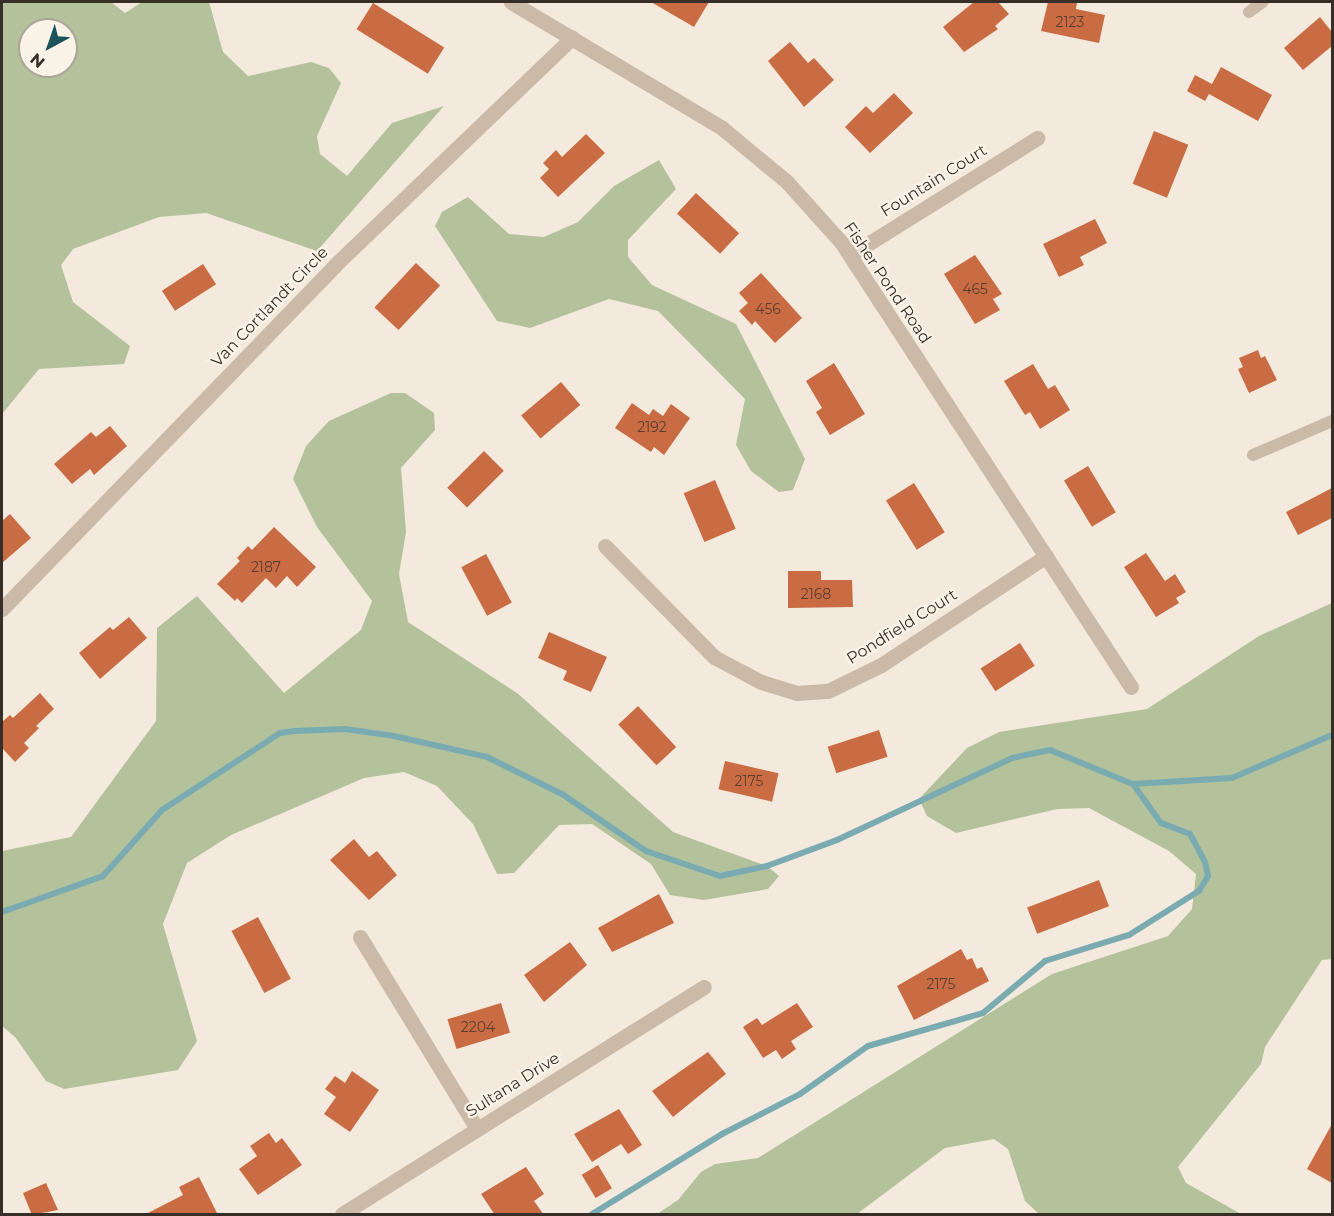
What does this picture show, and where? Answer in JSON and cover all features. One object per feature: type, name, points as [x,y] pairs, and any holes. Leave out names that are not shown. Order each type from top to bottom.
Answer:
[{"type":"street","name":"Fisher Pond Road","points":[[511,2],[722,128],[787,182],[850,255],[1131,687]]},
{"type":"street","name":"Van Cortlandt Circle","points":[[2,609],[334,266],[572,38]]},
{"type":"street","name":"Fountain Court","points":[[850,255],[1037,138]]},
{"type":"street","name":"Pondfield Court","points":[[605,546],[714,657],[761,682],[797,693],[828,691],[881,665],[1046,556]]},
{"type":"street","points":[[360,937],[477,1129]]},
{"type":"street","name":"Sultana Drive","points":[[342,1215],[704,987]]},
{"type":"lane","points":[[1249,12],[1263,2]]},
{"type":"lane","points":[[1253,455],[1332,421]]},
{"type":"green space","points":[[2,2],[111,2],[125,13],[142,2],[209,2],[223,52],[248,76],[311,62],[329,68],[341,83],[317,136],[320,154],[347,176],[392,123],[444,106],[317,251],[206,213],[159,217],[73,249],[61,265],[73,302],[130,346],[124,364],[39,369],[2,414]]},
{"type":"green space","points":[[659,160],[676,189],[628,240],[628,257],[652,285],[736,324],[805,459],[793,490],[779,492],[751,471],[736,445],[745,399],[658,311],[609,299],[530,328],[497,321],[435,226],[442,212],[468,197],[509,234],[544,237],[578,222],[614,186]]},
{"type":"green space","points":[[391,393],[405,393],[434,413],[435,430],[401,468],[406,532],[399,574],[408,622],[517,693],[673,832],[767,866],[779,876],[768,889],[704,900],[670,895],[651,864],[592,824],[559,825],[514,873],[497,874],[473,824],[437,786],[404,772],[364,778],[231,835],[187,863],[163,924],[197,1041],[178,1070],[64,1089],[46,1081],[15,1037],[2,1026],[2,851],[71,837],[156,721],[157,628],[197,596],[284,693],[361,630],[372,601],[317,527],[293,479],[306,446],[329,421]]},
{"type":"green space","points":[[1332,603],[1332,959],[1322,960],[1265,1047],[1261,1064],[1178,1167],[1186,1183],[1241,1214],[1039,1214],[1025,1201],[1008,1149],[994,1139],[945,1148],[857,1214],[657,1214],[678,1200],[701,1172],[715,1164],[758,1158],[1052,974],[1168,936],[1192,909],[1196,874],[1169,851],[1089,808],[1057,809],[956,833],[927,816],[919,799],[967,748],[999,732],[1147,709],[1259,636]]},
{"type":"building","points":[[651,2],[709,2],[694,27]]},
{"type":"building","points":[[974,2],[998,2],[1009,14],[995,26],[998,29],[964,52],[943,27]]},
{"type":"building","points":[[1048,2],[1077,2],[1076,9],[1105,15],[1099,43],[1041,31]]},
{"type":"building","points":[[373,3],[444,48],[428,74],[357,29]]},
{"type":"building","points":[[1320,17],[1332,32],[1332,46],[1303,70],[1284,48]]},
{"type":"building","points":[[790,42],[808,63],[814,58],[834,80],[804,107],[768,61]]},
{"type":"building","points":[[1221,67],[1272,95],[1258,121],[1209,94],[1205,101],[1187,91],[1195,75],[1212,84]]},
{"type":"building","points":[[894,93],[913,113],[870,153],[845,127],[866,106],[873,113]]},
{"type":"building","points":[[1154,131],[1188,145],[1167,198],[1133,184]]},
{"type":"building","points":[[586,134],[605,153],[558,197],[540,178],[549,169],[543,163],[556,150],[562,157]]},
{"type":"building","points":[[696,193],[739,233],[720,254],[677,213]]},
{"type":"building","points":[[1095,219],[1107,243],[1080,257],[1084,265],[1059,277],[1043,244]]},
{"type":"building","points":[[975,255],[1002,294],[993,299],[1000,310],[975,324],[944,274]]},
{"type":"building","points":[[416,263],[440,286],[399,330],[374,308]]},
{"type":"building","points":[[203,264],[216,284],[175,311],[162,291]]},
{"type":"building","points":[[761,273],[802,318],[775,343],[755,321],[752,325],[739,311],[748,303],[739,293]]},
{"type":"building","points":[[1258,350],[1261,358],[1265,356],[1277,380],[1249,393],[1238,369],[1243,367],[1239,358]]},
{"type":"building","points":[[834,363],[865,414],[830,435],[816,412],[822,408],[806,381]]},
{"type":"building","points":[[1033,364],[1048,389],[1055,385],[1070,410],[1040,429],[1030,412],[1025,415],[1004,381]]},
{"type":"building","points":[[561,382],[580,405],[540,438],[521,415]]},
{"type":"building","points":[[632,403],[649,415],[653,409],[663,416],[671,404],[690,418],[664,455],[654,447],[651,452],[615,428]]},
{"type":"building","points":[[110,426],[127,446],[94,475],[90,469],[72,484],[54,464],[91,432],[96,437]]},
{"type":"building","points":[[484,451],[504,471],[467,508],[447,488]]},
{"type":"building","points":[[1088,466],[1116,512],[1092,527],[1064,480]]},
{"type":"building","points":[[715,480],[736,529],[704,542],[684,493]]},
{"type":"building","points":[[914,483],[945,532],[917,550],[886,500]]},
{"type":"building","points":[[1332,488],[1332,518],[1298,535],[1286,512]]},
{"type":"building","points":[[10,514],[31,538],[2,563],[2,521]]},
{"type":"building","points":[[274,527],[316,567],[297,587],[287,576],[276,588],[266,578],[242,603],[237,598],[235,601],[217,584],[240,561],[237,558],[248,546],[252,550]]},
{"type":"building","points":[[1146,553],[1165,581],[1175,574],[1186,592],[1176,598],[1179,603],[1156,617],[1124,567]]},
{"type":"building","points":[[486,554],[512,603],[487,616],[461,567]]},
{"type":"building","points":[[788,571],[821,571],[821,580],[852,580],[853,607],[788,608]]},
{"type":"building","points":[[129,617],[147,638],[100,679],[79,653],[110,627],[113,630]]},
{"type":"building","points":[[549,632],[607,657],[591,692],[563,680],[567,671],[538,658]]},
{"type":"building","points":[[1020,643],[1035,666],[995,691],[981,669]]},
{"type":"building","points":[[40,693],[54,709],[36,726],[39,728],[24,743],[29,748],[15,762],[2,748],[2,722],[10,715],[13,718]]},
{"type":"building","points":[[638,706],[676,747],[656,765],[618,724]]},
{"type":"building","points":[[879,730],[888,757],[836,773],[828,747]]},
{"type":"building","points":[[725,761],[779,773],[772,802],[718,789]]},
{"type":"building","points":[[354,839],[369,857],[377,851],[397,875],[369,900],[330,860]]},
{"type":"building","points":[[1099,880],[1109,906],[1037,934],[1027,908]]},
{"type":"building","points":[[659,894],[674,923],[612,952],[598,928]]},
{"type":"building","points":[[258,917],[291,979],[264,993],[232,931]]},
{"type":"building","points":[[570,942],[587,965],[544,1002],[524,975]]},
{"type":"building","points":[[961,949],[967,960],[972,958],[977,969],[982,967],[989,981],[914,1020],[897,986]]},
{"type":"building","points":[[501,1003],[510,1033],[457,1049],[447,1019]]},
{"type":"building","points":[[797,1003],[813,1027],[791,1041],[796,1049],[782,1059],[776,1050],[763,1058],[743,1027],[757,1018],[762,1025]]},
{"type":"building","points":[[708,1052],[726,1074],[673,1117],[652,1091]]},
{"type":"building","points":[[352,1071],[379,1090],[350,1132],[324,1114],[336,1097],[325,1089],[335,1076],[345,1083]]},
{"type":"building","points":[[619,1109],[642,1145],[628,1154],[621,1144],[592,1162],[574,1134]]},
{"type":"building","points":[[1332,1124],[1332,1183],[1307,1169]]},
{"type":"building","points":[[269,1133],[276,1143],[282,1138],[302,1165],[258,1195],[239,1169],[257,1156],[250,1146]]},
{"type":"building","points":[[598,1165],[612,1188],[596,1198],[582,1175]]},
{"type":"building","points":[[526,1167],[544,1194],[534,1201],[544,1215],[495,1215],[481,1194]]},
{"type":"building","points":[[199,1177],[218,1215],[144,1215],[183,1195],[179,1187]]},
{"type":"building","points":[[46,1183],[58,1210],[32,1215],[23,1193]]},
{"type":"waterway","points":[[2,912],[103,876],[162,810],[280,733],[295,731],[345,729],[394,736],[487,757],[562,794],[646,851],[720,876],[767,866],[837,840],[1012,758],[1050,750],[1133,784],[1232,778],[1332,735]]},
{"type":"waterway","points":[[592,1214],[722,1134],[800,1094],[868,1046],[983,1013],[1045,961],[1129,935],[1199,891],[1208,876],[1205,862],[1190,834],[1161,823],[1133,784]]}]
